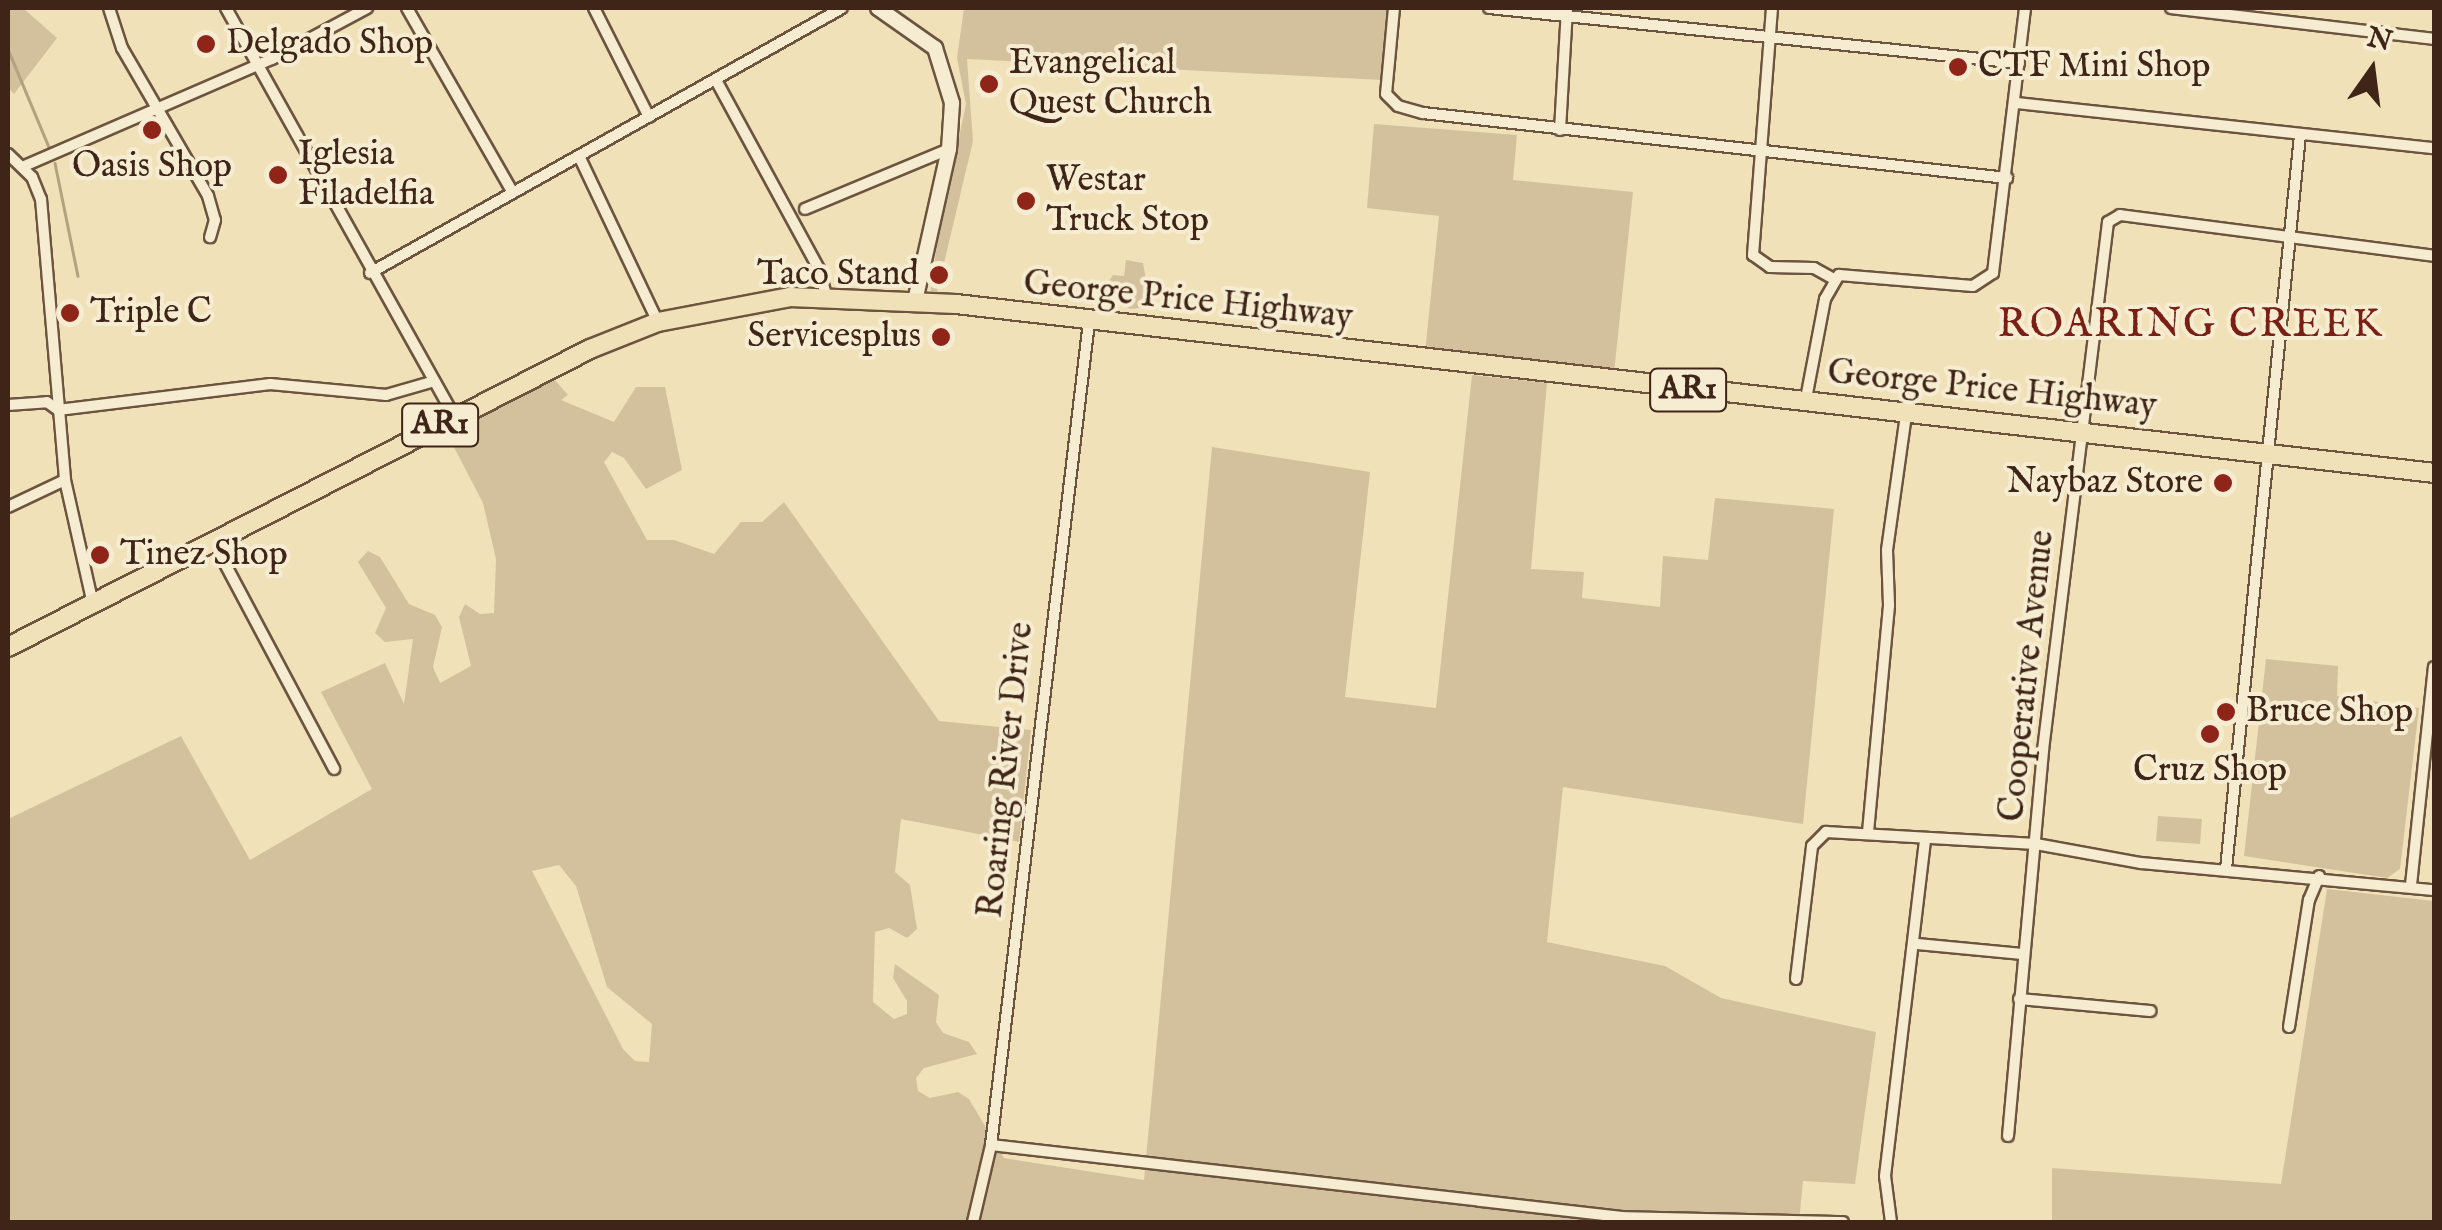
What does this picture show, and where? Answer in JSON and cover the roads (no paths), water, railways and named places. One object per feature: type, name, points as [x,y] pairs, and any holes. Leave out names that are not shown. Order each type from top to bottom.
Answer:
[{"type":"highway","name":"George Price Highway","points":[[8,647],[454,418],[658,322],[741,303],[826,295],[915,301],[2434,473]]},
{"type":"street","points":[[108,8],[122,48],[214,210],[210,237]]},
{"type":"street","points":[[226,8],[454,418]]},
{"type":"street","points":[[22,167],[158,111],[366,8]]},
{"type":"street","points":[[407,8],[512,191]]},
{"type":"street","points":[[594,8],[649,117]]},
{"type":"street","points":[[370,273],[512,191],[717,82],[842,8]]},
{"type":"street","points":[[878,8],[924,36],[942,60],[952,103],[949,149],[915,301]]},
{"type":"street","points":[[1394,8],[1386,94],[1398,106],[1458,121],[1758,148],[2007,178]]},
{"type":"street","points":[[1489,8],[1566,11],[2019,62]]},
{"type":"street","points":[[1772,8],[1758,148],[1753,255],[1770,268],[1814,268],[1834,279],[1854,273],[1982,284],[1996,262],[2026,8]]},
{"type":"street","points":[[2170,8],[2434,40]]},
{"type":"street","points":[[1560,130],[1566,11]]},
{"type":"street","points":[[717,82],[819,270],[826,295]]},
{"type":"street","points":[[2017,103],[2434,148]]},
{"type":"street","points":[[2226,869],[2300,136]]},
{"type":"street","points":[[806,210],[949,149]]},
{"type":"street","points":[[8,154],[22,167],[41,199],[64,480],[93,604]]},
{"type":"street","points":[[579,156],[658,322]]},
{"type":"street","name":"Cooperative Avenue","points":[[2008,1136],[2019,998],[2108,222],[2120,215],[2288,238]]},
{"type":"street","points":[[2288,238],[2434,256]]},
{"type":"street","points":[[1805,404],[1834,279]]},
{"type":"street","name":"Roaring River Drive","points":[[973,1222],[992,1145],[1089,322]]},
{"type":"street","points":[[8,405],[48,402],[58,410],[270,384],[386,394],[431,382]]},
{"type":"street","points":[[1868,832],[1889,605],[1887,550],[1906,415]]},
{"type":"street","points":[[8,507],[64,480]]},
{"type":"street","points":[[214,543],[334,769]]},
{"type":"street","points":[[2411,885],[2434,667]]},
{"type":"street","points":[[1796,979],[1816,838],[1868,832],[2036,844],[2141,863],[2319,876],[2434,890]]},
{"type":"street","points":[[1891,1222],[1884,1176],[1917,944],[1925,839]]},
{"type":"street","points":[[2289,1027],[2308,900],[2319,876]]},
{"type":"street","points":[[1917,944],[2024,954]]},
{"type":"street","points":[[2019,998],[2150,1011]]},
{"type":"street","points":[[992,1145],[1622,1217],[1843,1222]]},
{"type":"waterway","points":[[8,49],[49,147]]},
{"type":"waterway","points":[[55,163],[78,276]]},
{"type":"place","name":"Delgado Shop","points":[[206,44]]},
{"type":"place","name":"CTF Mini Shop","points":[[1958,67]]},
{"type":"place","name":"Evangelical Quest Church","points":[[989,84]]},
{"type":"place","name":"Oasis Shop","points":[[152,130]]},
{"type":"place","name":"Iglesia Filadelfia","points":[[278,175]]},
{"type":"place","name":"Westar Truck Stop","points":[[1026,201]]},
{"type":"place","name":"Taco Stand","points":[[939,275]]},
{"type":"place","name":"Triple C","points":[[70,313]]},
{"type":"place","name":"Servicesplus","points":[[941,337]]},
{"type":"place","name":"Naybaz Store","points":[[2223,483]]},
{"type":"place","name":"Tinez Shop","points":[[100,555]]},
{"type":"place","name":"Bruce Shop","points":[[2226,712]]},
{"type":"place","name":"Cruz Shop","points":[[2210,734]]},
{"type":"district","name":"ROARING CREEK","points":[[2191,326]]}]
